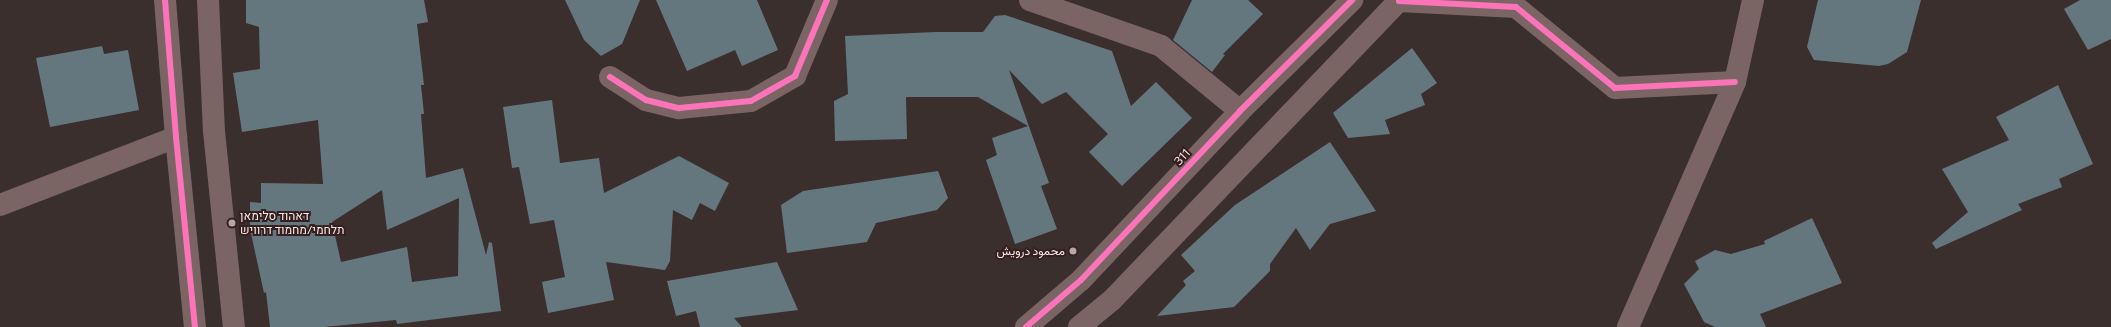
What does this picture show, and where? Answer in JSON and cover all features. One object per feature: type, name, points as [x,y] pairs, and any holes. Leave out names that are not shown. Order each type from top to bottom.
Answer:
[{"type":"street","points":[[165,0],[176,137],[195,327]]},
{"type":"street","points":[[208,0],[214,131],[234,327]]},
{"type":"street","points":[[610,77],[646,100],[679,108],[751,101],[795,76],[827,0]]},
{"type":"street","points":[[1030,0],[1161,46],[1240,111]]},
{"type":"street","name":"311","points":[[1026,327],[1081,280],[1240,111],[1352,0]]},
{"type":"street","points":[[1079,327],[1112,300],[1399,0],[1516,7],[1615,88],[1735,82]]},
{"type":"street","points":[[1628,327],[1735,82],[1753,0]]},
{"type":"street","points":[[0,205],[176,137]]},
{"type":"building","points":[[246,0],[424,0],[428,22],[417,24],[424,85],[421,85],[424,114],[421,114],[426,178],[463,168],[486,255],[489,242],[492,243],[501,311],[397,324],[396,320],[324,327],[270,327],[266,292],[264,293],[250,229],[250,202],[261,203],[261,183],[323,184],[318,120],[242,132],[233,73],[260,69],[259,27],[246,23]],"holes":[[[382,190],[387,230],[459,198],[458,276],[412,282],[407,247],[341,262],[332,222]]]},
{"type":"building","points":[[565,0],[640,0],[622,44],[601,56],[584,40]]},
{"type":"building","points":[[656,0],[757,0],[778,50],[742,66],[735,50],[687,71]]},
{"type":"building","points":[[1192,0],[1248,0],[1263,14],[1223,54],[1225,55],[1212,72],[1173,40]]},
{"type":"building","points":[[1818,0],[1921,0],[1907,52],[1888,64],[1879,66],[1814,60],[1807,47]]},
{"type":"building","points":[[2080,0],[2111,0],[2111,39],[2088,50],[2064,9]]},
{"type":"building","points":[[1005,15],[1112,51],[1131,106],[1156,82],[1192,118],[1122,186],[1089,152],[1108,134],[1066,92],[1042,104],[1009,70],[1049,183],[1041,186],[1057,229],[1015,244],[986,160],[997,155],[992,138],[1028,126],[978,97],[906,97],[907,139],[835,141],[834,101],[848,94],[845,36],[936,32],[983,32],[995,16]]},
{"type":"building","points":[[102,46],[104,54],[128,50],[139,110],[50,127],[36,58]]},
{"type":"building","points":[[1412,48],[1437,83],[1421,94],[1425,105],[1385,120],[1390,134],[1348,138],[1333,113]]},
{"type":"building","points":[[2058,85],[2093,164],[2059,179],[2062,187],[2018,204],[2022,210],[1936,249],[1932,243],[1968,212],[1942,169],[2009,140],[1996,117]]},
{"type":"building","points":[[552,100],[560,163],[599,158],[604,193],[679,156],[729,183],[715,211],[700,203],[692,220],[673,210],[670,261],[665,270],[606,262],[614,300],[548,313],[542,282],[565,277],[554,220],[530,224],[519,167],[512,168],[503,107]]},
{"type":"building","points":[[1330,142],[1376,211],[1330,224],[1310,250],[1296,228],[1270,264],[1270,271],[1234,307],[1157,316],[1186,285],[1183,281],[1195,271],[1181,255],[1235,205]]},
{"type":"building","points":[[938,171],[948,198],[937,210],[876,223],[867,242],[787,253],[781,205],[803,191]]},
{"type":"building","points":[[1812,218],[1842,283],[1760,314],[1766,327],[1715,327],[1704,322],[1684,284],[1699,269],[1695,261],[1715,250],[1731,254],[1765,244],[1764,241]]},
{"type":"building","points":[[777,262],[798,310],[734,318],[742,327],[700,327],[696,311],[676,316],[667,281]]},
{"type":"cycle path","points":[[165,0],[176,137],[195,327]]},
{"type":"cycle path","points":[[610,77],[646,100],[679,108],[751,101],[795,76],[827,0]]},
{"type":"cycle path","points":[[1026,327],[1081,280],[1240,111],[1352,0]]},
{"type":"cycle path","points":[[1399,1],[1516,7],[1615,88],[1735,82]]},
{"type":"place","name":"דאהוד סלימאן תלחמי/מחמוד דרוויש","points":[[232,223]]},
{"type":"place","name":"محمود درويش","points":[[1073,251]]}]
